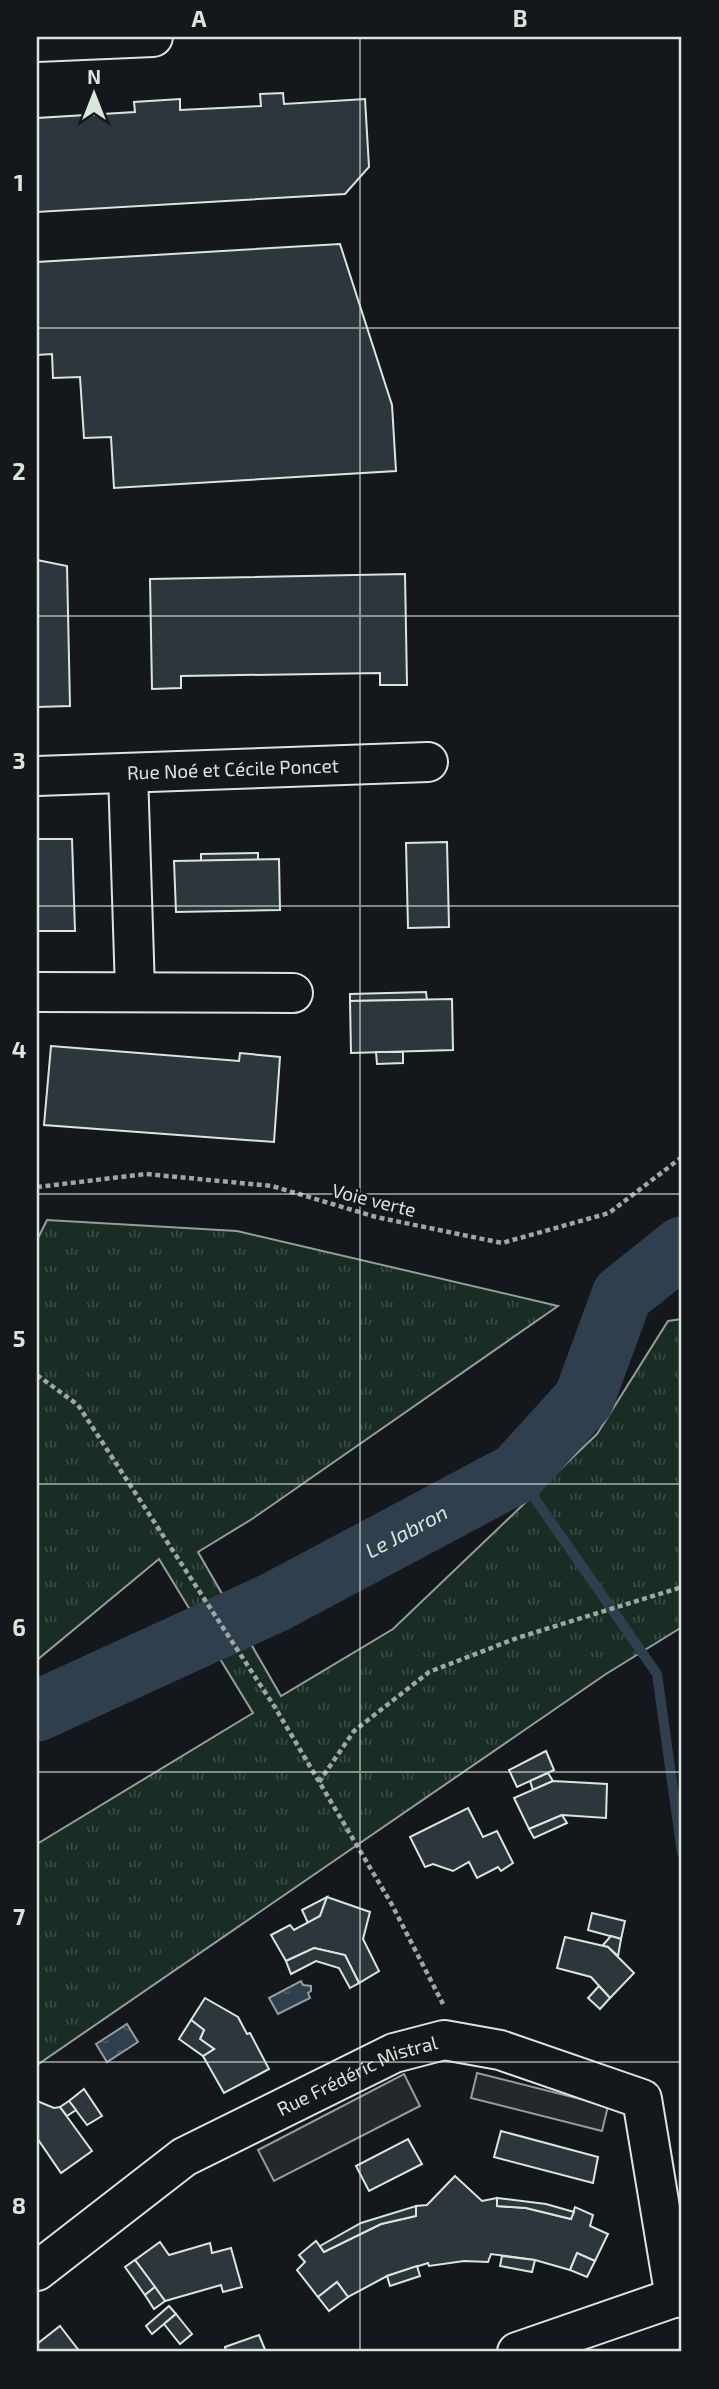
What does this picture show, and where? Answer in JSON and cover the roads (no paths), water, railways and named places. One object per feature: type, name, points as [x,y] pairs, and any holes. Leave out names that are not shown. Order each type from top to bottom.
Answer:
[{"type":"street","points":[[56,40],[153,37]]},
{"type":"street","name":"Rue Noé et Cécile Poncet","points":[[37,776],[428,762]]},
{"type":"street","points":[[128,773],[135,990]]},
{"type":"street","points":[[37,992],[135,990],[293,993]]},
{"type":"street","name":"Rue Frédéric Mistral","points":[[37,2271],[184,2157],[394,2053],[444,2040],[500,2050],[642,2099],[679,2297]]},
{"type":"street","points":[[517,2352],[679,2297]]},
{"type":"water","points":[[301,1981],[303,1985],[311,1986],[308,1993],[310,1998],[278,2014],[269,1998]]},
{"type":"water","points":[[127,2024],[138,2042],[107,2062],[96,2044]]},
{"type":"waterway","name":"Le Jabron","points":[[37,1711],[275,1602],[517,1473],[584,1399],[622,1295],[682,1247]]},
{"type":"waterway","points":[[517,1473],[657,1674],[682,1853]]}]
